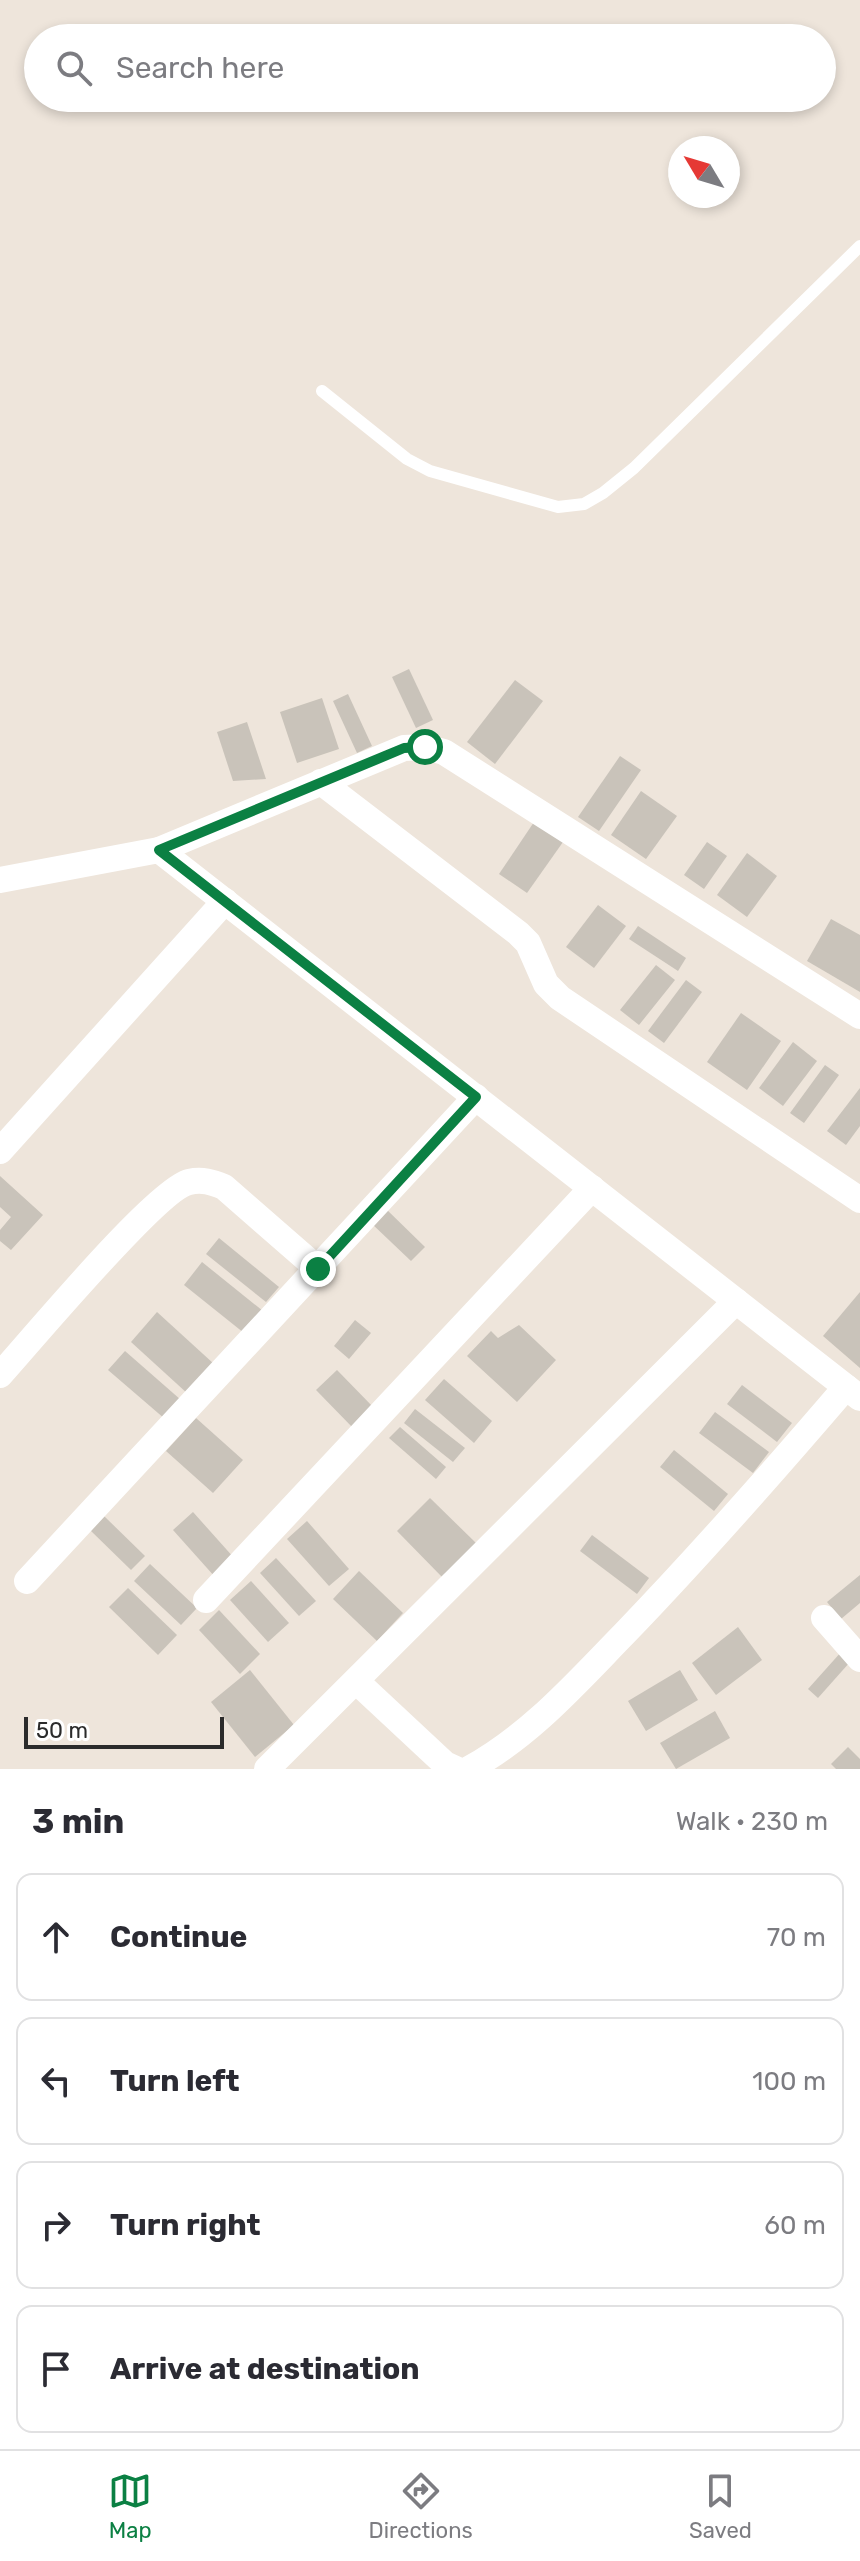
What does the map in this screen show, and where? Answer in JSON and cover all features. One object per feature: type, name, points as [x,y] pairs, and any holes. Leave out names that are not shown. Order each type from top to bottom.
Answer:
[{"type":"street","points":[[0,880],[159,850],[404,748],[425,747],[444,752],[860,1016]]},
{"type":"street","points":[[321,782],[518,933],[528,943],[546,984],[560,998],[860,1200]]},
{"type":"street","points":[[159,850],[853,1392],[554,1705],[524,1734],[469,1769]]},
{"type":"street","points":[[0,1151],[225,901]]},
{"type":"street","points":[[27,1581],[476,1097]]},
{"type":"street","points":[[0,1375],[148,1211],[187,1182],[209,1181],[224,1187],[318,1269]]},
{"type":"street","points":[[206,1600],[592,1188]]},
{"type":"street","points":[[267,1769],[736,1301]]},
{"type":"street","points":[[824,1618],[860,1659]]},
{"type":"street","points":[[356,1681],[445,1764],[456,1769]]},
{"type":"lane","points":[[322,391],[407,459],[430,471],[558,507],[584,504],[634,468],[860,246]]},
{"type":"building","points":[[409,669],[433,720],[416,728],[392,677]]},
{"type":"building","points":[[515,680],[543,701],[495,764],[467,742]]},
{"type":"building","points":[[348,694],[372,746],[357,753],[333,701]]},
{"type":"building","points":[[322,698],[339,749],[297,763],[280,712]]},
{"type":"building","points":[[247,722],[266,779],[233,781],[217,732]]},
{"type":"building","points":[[620,756],[641,770],[599,831],[578,817]]},
{"type":"building","points":[[641,791],[677,816],[646,859],[611,835]]},
{"type":"building","points":[[534,822],[563,842],[527,893],[499,874]]},
{"type":"building","points":[[707,842],[727,856],[704,889],[684,875]]},
{"type":"building","points":[[747,853],[777,876],[747,917],[717,895]]},
{"type":"building","points":[[598,905],[626,926],[594,968],[566,947]]},
{"type":"building","points":[[831,919],[860,935],[860,992],[807,961]]},
{"type":"building","points":[[638,926],[686,958],[678,971],[629,939]]},
{"type":"building","points":[[656,965],[675,980],[639,1025],[620,1010]]},
{"type":"building","points":[[686,980],[702,992],[664,1043],[648,1031]]},
{"type":"building","points":[[741,1013],[781,1041],[747,1090],[707,1062]]},
{"type":"building","points":[[793,1042],[817,1061],[783,1106],[759,1088]]},
{"type":"building","points":[[825,1065],[839,1075],[804,1123],[790,1113]]},
{"type":"building","points":[[860,1088],[860,1126],[846,1145],[827,1131]]},
{"type":"building","points":[[0,1176],[43,1215],[11,1250],[0,1241],[0,1230],[11,1217],[0,1207]]},
{"type":"building","points":[[384,1207],[425,1247],[411,1261],[370,1222]]},
{"type":"building","points":[[219,1238],[279,1287],[266,1302],[206,1254]]},
{"type":"building","points":[[202,1262],[263,1311],[244,1333],[184,1285]]},
{"type":"building","points":[[860,1292],[860,1368],[823,1336]]},
{"type":"building","points":[[157,1312],[214,1364],[188,1394],[131,1342]]},
{"type":"building","points":[[355,1320],[371,1333],[349,1359],[334,1346]]},
{"type":"building","points":[[519,1325],[556,1360],[517,1402],[467,1356],[491,1331],[498,1338]]},
{"type":"building","points":[[125,1351],[181,1400],[165,1419],[108,1370]]},
{"type":"building","points":[[337,1370],[375,1409],[354,1429],[316,1390]]},
{"type":"building","points":[[444,1379],[492,1421],[474,1443],[425,1400]]},
{"type":"building","points":[[742,1385],[792,1423],[777,1442],[727,1404]]},
{"type":"building","points":[[415,1409],[465,1448],[453,1462],[404,1423]]},
{"type":"building","points":[[715,1412],[769,1452],[753,1473],[699,1433]]},
{"type":"building","points":[[196,1418],[243,1460],[213,1493],[166,1451]]},
{"type":"building","points":[[400,1427],[446,1467],[436,1479],[389,1438]]},
{"type":"building","points":[[674,1450],[728,1494],[714,1511],[660,1467]]},
{"type":"building","points":[[430,1498],[477,1544],[443,1578],[397,1531]]},
{"type":"building","points":[[193,1512],[235,1559],[215,1577],[173,1530]]},
{"type":"building","points":[[104,1516],[145,1556],[131,1570],[90,1530]]},
{"type":"building","points":[[307,1521],[349,1569],[329,1586],[287,1539]]},
{"type":"building","points":[[592,1535],[649,1578],[637,1594],[580,1551]]},
{"type":"building","points":[[276,1558],[316,1601],[299,1616],[260,1573]]},
{"type":"building","points":[[150,1564],[197,1608],[181,1625],[134,1581]]},
{"type":"building","points":[[359,1571],[403,1613],[377,1641],[333,1599]]},
{"type":"building","points":[[860,1575],[860,1603],[841,1619],[827,1602]]},
{"type":"building","points":[[251,1581],[289,1623],[268,1642],[230,1600]]},
{"type":"building","points":[[128,1588],[177,1635],[158,1655],[109,1607]]},
{"type":"building","points":[[219,1610],[260,1654],[240,1674],[199,1630]]},
{"type":"building","points":[[738,1627],[762,1660],[716,1695],[692,1663]]},
{"type":"building","points":[[842,1651],[850,1662],[818,1698],[808,1689]]},
{"type":"building","points":[[250,1670],[294,1725],[255,1757],[211,1702]]},
{"type":"building","points":[[680,1670],[698,1700],[646,1731],[628,1701]]},
{"type":"building","points":[[715,1711],[730,1738],[676,1769],[660,1743]]},
{"type":"building","points":[[848,1747],[860,1759],[860,1769],[836,1769],[831,1764]]},
{"type":"route","points":[[318,1269],[476,1097],[159,850],[404,748],[425,747]]}]
